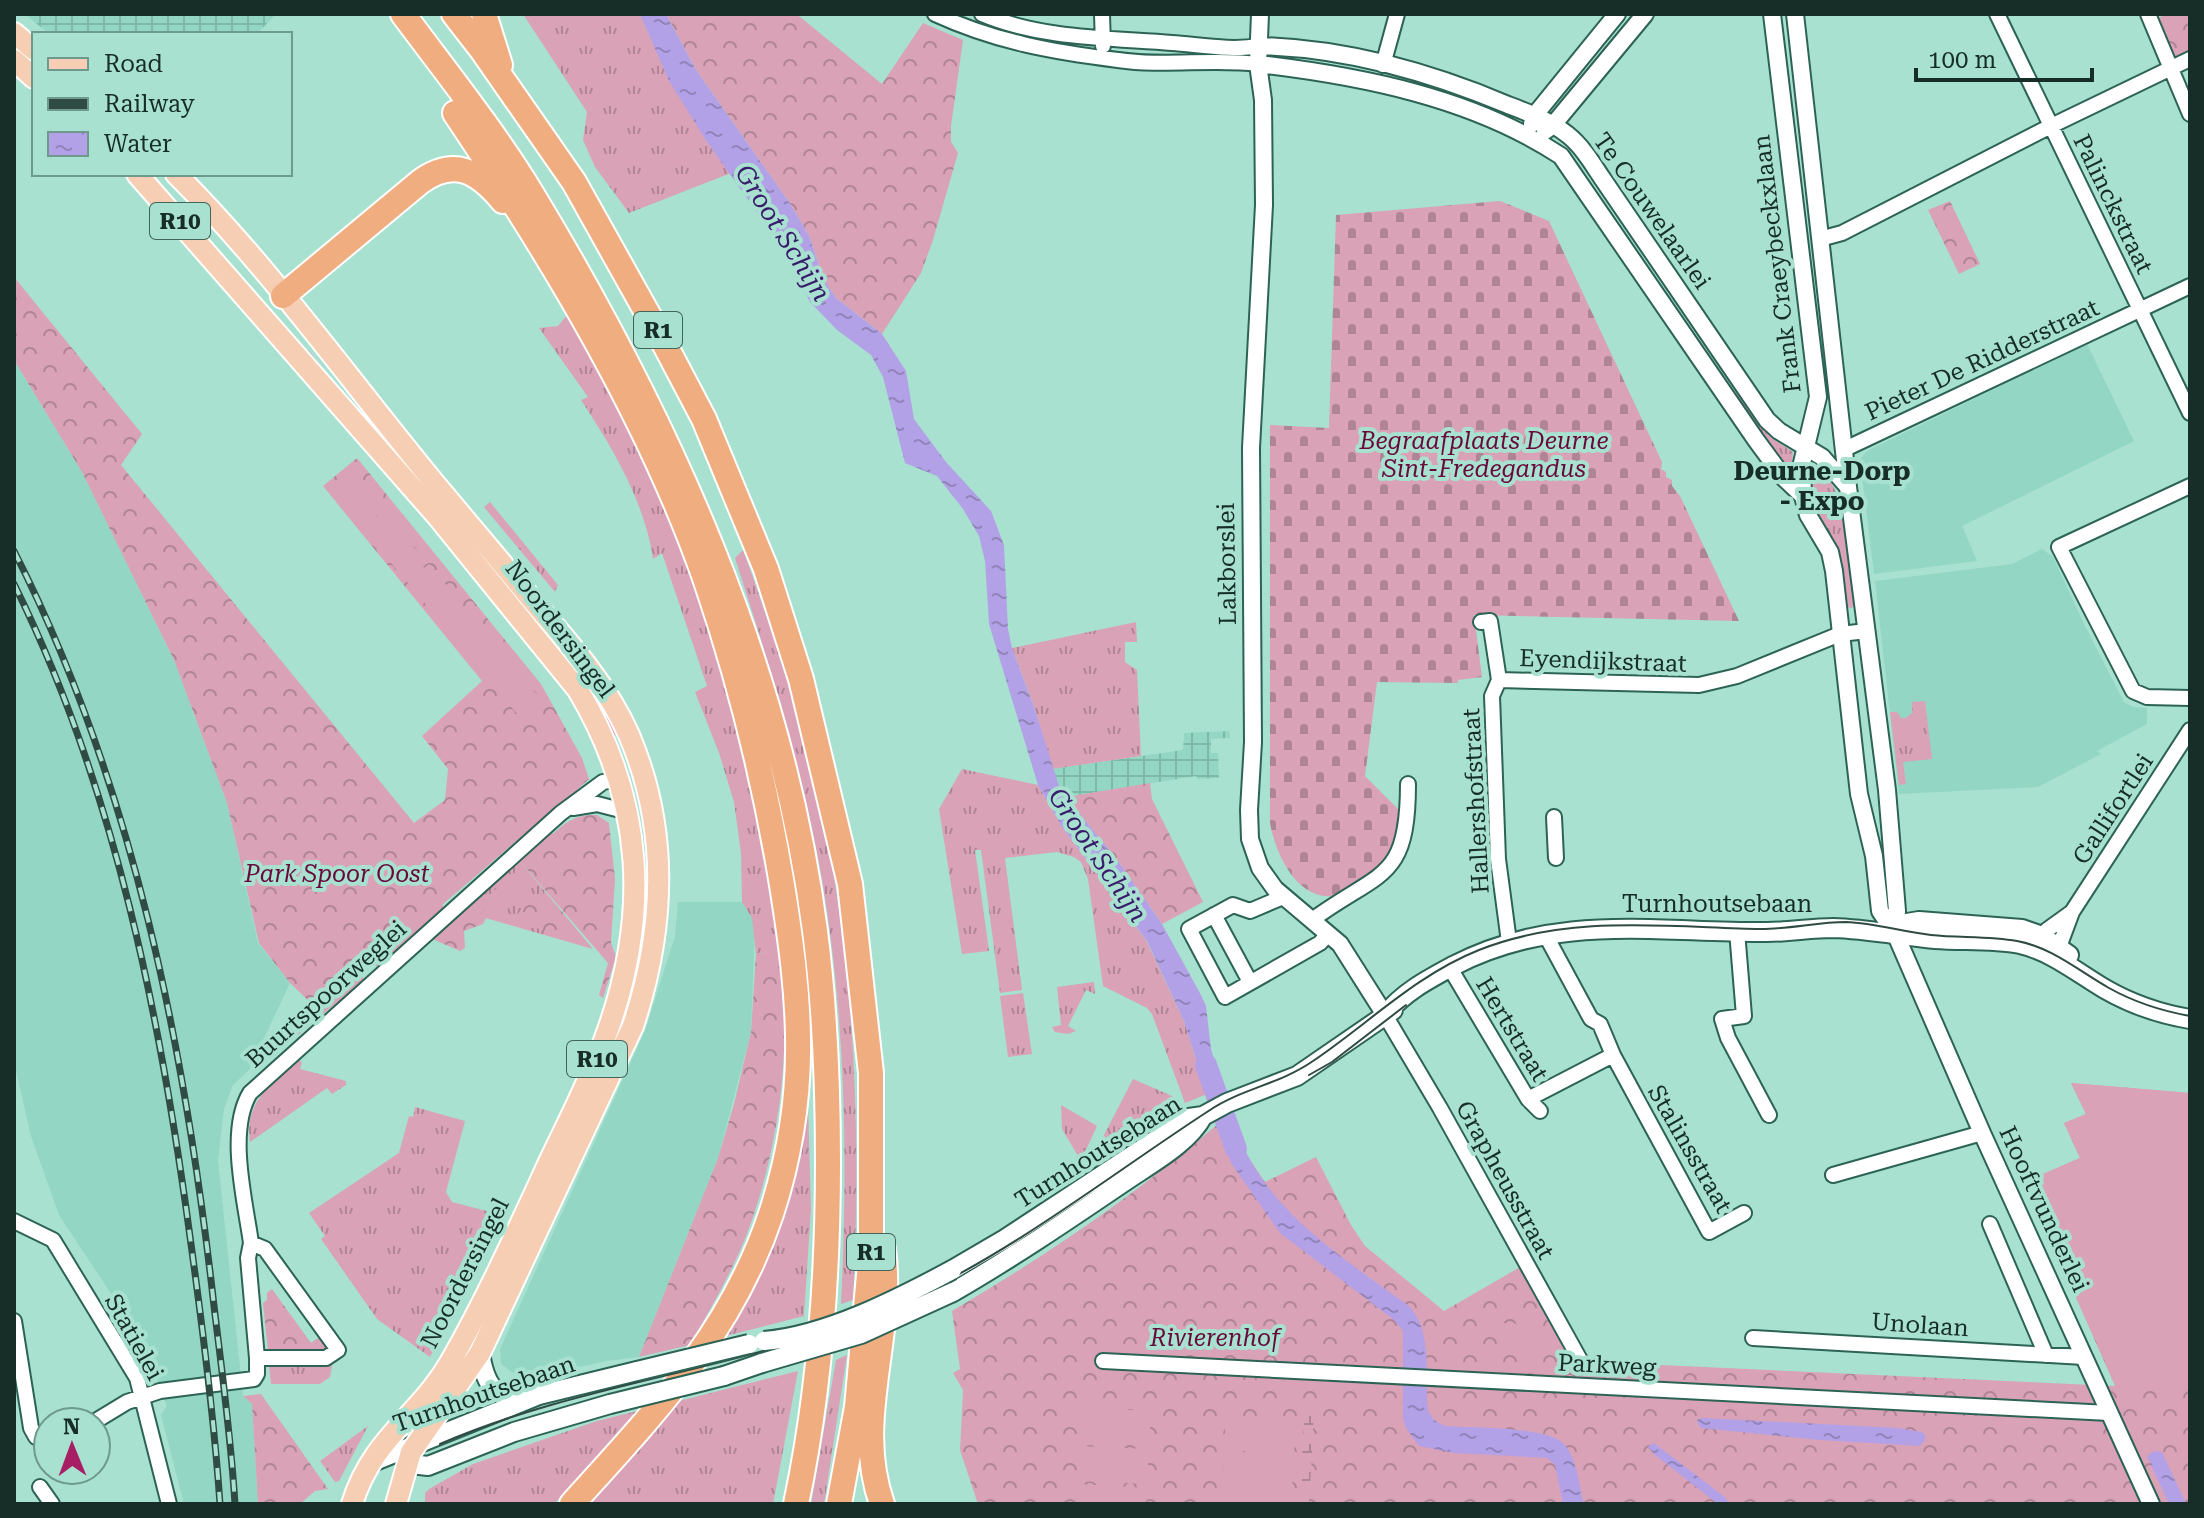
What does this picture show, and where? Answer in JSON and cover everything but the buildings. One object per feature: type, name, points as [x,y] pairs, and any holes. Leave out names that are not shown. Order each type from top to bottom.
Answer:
[{"type":"highway","name":"R1","points":[[403,14],[532,193],[666,438],[736,611],[756,668],[782,763],[797,825],[815,928],[828,1075],[828,1251],[815,1404],[796,1504]]},
{"type":"highway","name":"R1","points":[[454,14],[574,182],[644,304],[704,419],[766,569],[801,679],[850,884],[871,1073],[871,1253],[857,1407],[839,1504]]},
{"type":"highway","name":"R1","points":[[484,14],[507,86]]},
{"type":"highway","points":[[446,71],[455,112],[545,252],[628,402],[705,579],[732,667],[770,814],[793,949],[800,1025],[800,1059],[792,1134],[770,1217],[744,1280],[695,1363],[572,1504]]},
{"type":"highway","points":[[283,296],[420,182],[442,169],[455,168],[469,172],[490,186],[545,252]]},
{"type":"highway","points":[[871,1159],[885,1266],[886,1300],[870,1418],[874,1480],[882,1504]]},
{"type":"main road","points":[[14,33],[32,48]]},
{"type":"main road","points":[[14,60],[32,76]]},
{"type":"main road","name":"Noordersingel","points":[[139,176],[437,516],[547,648],[596,720],[620,779],[628,812],[636,885],[632,929],[625,976],[605,1041],[460,1344],[441,1375],[370,1463],[352,1504]]},
{"type":"main road","name":"Noordersingel","points":[[178,176],[207,205],[283,296],[415,460],[562,634],[602,687],[628,734],[641,769],[653,820],[659,906],[654,950],[641,1001],[624,1046],[480,1353],[457,1390],[409,1450],[396,1504]]},
{"type":"main road","points":[[262,315],[283,296]]},
{"type":"main road","name":"Turnhoutsebaan","points":[[370,1463],[409,1450],[539,1395],[756,1342],[786,1338],[844,1319],[912,1291],[1005,1239],[1189,1118],[1318,1065],[1385,1015],[1401,996],[1431,976],[1509,942],[1545,934],[1618,927],[1737,931],[1831,928],[1936,939],[2039,943],[2126,999],[2190,1019]]},
{"type":"main road","name":"Turnhoutsebaan","points":[[2056,953],[2132,991],[2160,1002],[2190,1008]]},
{"type":"main road","name":"Turnhoutsebaan","points":[[409,1450],[418,1466],[428,1466],[524,1429],[724,1376],[870,1331],[953,1292],[1041,1239],[1196,1129],[1214,1110]]},
{"type":"main road","points":[[480,1353],[487,1378],[500,1395],[516,1398],[539,1395]]},
{"type":"main road","points":[[399,1424],[409,1450]]},
{"type":"street","points":[[935,14],[975,32],[1048,50],[1118,60],[1263,65]]},
{"type":"street","points":[[1102,14],[1103,57]]},
{"type":"street","points":[[975,32],[982,15],[1040,30],[1103,38],[1209,46],[1263,46],[1261,14]]},
{"type":"street","points":[[1383,65],[1397,14]]},
{"type":"street","points":[[1531,138],[1534,116],[1617,14]]},
{"type":"street","points":[[1531,138],[1553,125],[1645,14]]},
{"type":"street","name":"Frank Craeybeckxlaan","points":[[1772,14],[1818,397],[1802,463],[1803,496],[1808,515],[1830,552],[1859,794],[1874,856],[1880,911],[1895,933]]},
{"type":"street","name":"Frank Craeybeckxlaan","points":[[1795,14],[1848,487],[1887,790],[1897,911],[1895,933]]},
{"type":"street","name":"Palinckstraat","points":[[1997,14],[2190,413]]},
{"type":"street","points":[[2148,14],[2190,114]]},
{"type":"street","points":[[1209,46],[1215,54],[1209,64]]},
{"type":"street","name":"Te Couwelaarlei","points":[[1263,46],[1302,50],[1430,76],[1534,116],[1577,142],[1767,420],[1779,431],[1822,457],[1848,487]]},
{"type":"street","name":"Lakborslei","points":[[1263,46],[1263,252],[1254,367],[1250,501],[1253,742],[1249,827],[1260,868],[1283,897],[1340,944],[1385,1015]]},
{"type":"street","points":[[1302,50],[1299,59],[1302,70]]},
{"type":"street","points":[[1799,241],[1842,233],[2190,59]]},
{"type":"street","name":"Te Couwelaarlei","points":[[1263,65],[1394,87],[1479,115],[1531,138],[1561,156],[1756,440],[1784,478],[1803,496]]},
{"type":"street","name":"Pieter De Ridderstraat","points":[[1845,449],[2190,286]]},
{"type":"street","points":[[2190,486],[2059,547],[2133,691],[2147,697],[2190,698]]},
{"type":"street","name":"Hallershofstraat","points":[[1481,622],[1490,621],[1499,680],[1492,696],[1498,859],[1509,942]]},
{"type":"street","name":"Eyendijkstraat","points":[[1499,680],[1699,685],[1737,676],[1840,634],[1867,631]]},
{"type":"street","name":"Gallifortlei","points":[[2056,953],[2072,912],[2190,730]]},
{"type":"street","name":"Buurtspoorweglei","points":[[142,1397],[160,1391],[254,1379],[257,1374],[248,1258],[251,1243],[239,1141],[243,1108],[250,1093],[561,813],[603,782],[620,779]]},
{"type":"street","points":[[1312,920],[1374,880],[1393,863],[1405,834],[1408,784]]},
{"type":"street","points":[[561,813],[588,804],[628,812]]},
{"type":"street","points":[[1554,817],[1556,858]]},
{"type":"street","points":[[1868,834],[1890,831]]},
{"type":"street","points":[[1283,897],[1250,911],[1233,905],[1189,929],[1225,997],[1320,943],[1328,934]]},
{"type":"street","name":"Gallifortlei","points":[[2039,943],[2062,917],[2072,912]]},
{"type":"street","points":[[1214,915],[1250,982]]},
{"type":"street","points":[[1737,931],[1744,1016],[1722,1019],[1728,1038],[1769,1115]]},
{"type":"street","name":"Hooftvunderlei","points":[[1895,933],[1982,1133],[2151,1504]]},
{"type":"street","name":"Stalinsstraat","points":[[1545,934],[1591,1019],[1600,1024],[1613,1055],[1709,1232],[1744,1213]]},
{"type":"street","name":"Hertstraat","points":[[1450,968],[1528,1099],[1540,1111]]},
{"type":"street","name":"Grapheusstraat","points":[[1385,1015],[1433,1095],[1584,1367]]},
{"type":"street","points":[[1528,1099],[1613,1055]]},
{"type":"street","points":[[1833,1175],[1982,1133]]},
{"type":"street","name":"Statielei","points":[[14,1221],[53,1240],[137,1378],[169,1504]]},
{"type":"street","points":[[1990,1224],[2046,1355]]},
{"type":"street","points":[[251,1243],[265,1249],[338,1350],[326,1358],[257,1358]]},
{"type":"street","points":[[14,1321],[32,1430]]},
{"type":"street","name":"Unolaan","points":[[1753,1338],[2084,1357]]},
{"type":"street","name":"Parkweg","points":[[1103,1361],[2109,1413]]},
{"type":"street","points":[[112,1411],[142,1397]]},
{"type":"street","points":[[40,1487],[52,1504]]},
{"type":"shaded area","points":[[25,14],[276,14],[259,32],[47,32]]},
{"type":"shaded area","points":[[2087,344],[2134,441],[1962,526],[1977,561],[1874,574],[1860,459],[1867,451]]},
{"type":"shaded area","points":[[14,360],[82,472],[174,660],[227,803],[258,943],[290,983],[249,1070],[233,1085],[224,1109],[218,1160],[243,1396],[252,1404],[258,1504],[184,1504],[161,1415],[167,1406],[143,1342],[59,1215],[31,1136],[14,1062]]},
{"type":"shaded area","points":[[2042,549],[2053,557],[2124,702],[2133,707],[2147,708],[2147,724],[2097,751],[2101,754],[2038,787],[1899,794],[1875,581],[2012,564]]},
{"type":"shaded area","points":[[1229,731],[1230,738],[1211,739],[1211,753],[1218,753],[1219,778],[1197,779],[1196,776],[1066,797],[1052,769],[1183,750],[1184,733]]},
{"type":"shaded area","points":[[678,902],[742,902],[755,929],[751,1032],[718,1158],[639,1357],[541,1376],[516,1375],[501,1364],[500,1349],[645,1031],[675,936]]},
{"type":"green space","points":[[523,14],[640,14],[707,142],[731,173],[629,213],[595,167],[583,140],[587,112]]},
{"type":"green space","points":[[666,14],[799,16],[882,84],[923,23],[963,40],[951,126],[951,142],[958,153],[921,273],[882,334],[836,298],[824,280],[809,236],[791,205],[696,70]]},
{"type":"green space","points":[[2167,14],[2190,14],[2190,52],[2174,59],[2156,19]]},
{"type":"green space","name":"Begraafplaats Deurne Sint-Fredegandus","points":[[1500,201],[1549,221],[1662,462],[1661,469],[1672,480],[1672,486],[1680,496],[1739,621],[1474,615],[1482,677],[1458,680],[1458,683],[1377,682],[1365,776],[1399,810],[1397,837],[1384,863],[1370,878],[1337,895],[1320,895],[1308,890],[1290,872],[1282,860],[1270,823],[1270,425],[1329,428],[1336,215]]},
{"type":"green space","points":[[1950,201],[1980,264],[1959,274],[1928,210]]},
{"type":"green space","name":"Park Spoor Oost","points":[[14,277],[142,434],[121,465],[414,823],[445,800],[448,769],[422,736],[482,681],[323,486],[357,458],[541,684],[582,758],[589,779],[577,790],[577,794],[541,825],[534,826],[442,905],[445,909],[464,905],[480,907],[487,916],[483,924],[464,931],[465,948],[460,951],[430,938],[380,966],[371,966],[361,975],[364,979],[362,986],[280,1050],[287,1030],[296,1018],[313,1005],[290,983],[259,943],[227,803],[174,660],[82,472],[14,360]]},
{"type":"green space","points":[[568,314],[617,400],[646,459],[673,519],[699,591],[739,718],[733,720],[760,807],[784,982],[764,952],[756,954],[752,918],[742,902],[741,854],[734,802],[695,692],[707,686],[662,553],[653,559],[635,496],[581,400],[588,397],[539,328],[558,326]]},
{"type":"green space","points":[[309,351],[588,679],[619,734],[613,736],[591,695],[306,354]]},
{"type":"green space","points":[[1734,393],[1740,394],[1773,439],[1793,452],[1791,474]]},
{"type":"green space","points":[[1809,465],[1825,474],[1841,507],[1850,547],[1856,602],[1852,608],[1844,607],[1810,497]]},
{"type":"green space","points":[[350,470],[383,510],[362,527],[329,487]]},
{"type":"green space","points":[[490,502],[558,585],[555,592],[484,507]]},
{"type":"green space","points":[[385,513],[426,561],[404,579],[364,530]]},
{"type":"green space","points":[[743,550],[784,670],[807,752],[826,834],[842,929],[855,1088],[856,1194],[853,1300],[841,1304],[843,1091],[830,933],[814,839],[795,758],[735,558]]},
{"type":"green space","points":[[429,564],[469,613],[448,631],[407,582]]},
{"type":"green space","points":[[472,616],[507,658],[485,676],[450,634]]},
{"type":"green space","points":[[1136,622],[1137,642],[1125,642],[1125,662],[1137,670],[1141,756],[1052,769],[1012,648]]},
{"type":"green space","points":[[511,663],[539,697],[518,715],[489,681]]},
{"type":"green space","points":[[1925,701],[1932,759],[1903,762],[1906,784],[1899,785],[1890,712],[1897,712],[1901,718],[1906,718],[1912,713],[1912,702]]},
{"type":"green space","points":[[962,769],[1038,785],[1062,827],[1146,940],[1184,1021],[1207,1094],[1185,1103],[1152,1014],[1147,1008],[1103,986],[1088,879],[1081,862],[1074,857],[1057,852],[1005,858],[1022,990],[1000,993],[981,850],[975,850],[989,951],[962,954],[939,809]]},
{"type":"green space","points":[[1150,783],[1152,799],[1203,902],[1162,924],[1118,861],[1066,797]]},
{"type":"green space","points":[[597,815],[609,823],[615,879],[611,943],[616,957],[603,998],[599,995],[608,963],[518,859],[549,832],[553,834],[578,817]]},
{"type":"green space","points":[[518,859],[593,949],[475,915],[449,921]]},
{"type":"green space","points":[[521,867],[536,884],[503,913],[488,896]]},
{"type":"green space","points":[[542,891],[585,941],[510,921]]},
{"type":"green space","points":[[764,952],[775,957],[779,969],[784,993],[785,1028],[777,1121],[755,1209],[735,1261],[690,1345],[639,1357],[718,1158],[751,1032],[756,954]]},
{"type":"green space","points":[[1094,982],[1095,994],[1086,990],[1068,1026],[1076,1031],[1068,1034],[1055,1032],[1052,1027],[1061,1025],[1057,987]]},
{"type":"green space","points":[[1023,993],[1032,1054],[1008,1057],[1000,996]]},
{"type":"green space","points":[[298,1060],[302,1062],[300,1069],[346,1081],[346,1085],[332,1094],[327,1088],[250,1142],[249,1128],[255,1105],[269,1086]]},
{"type":"green space","points":[[1133,1079],[1172,1096],[1178,1108],[1091,1160]]},
{"type":"green space","name":"Rivierenhof","points":[[2071,1083],[2190,1093],[2190,1504],[978,1504],[960,1450],[963,1390],[953,1373],[960,1369],[952,1311],[1090,1223],[1156,1175],[1219,1123],[1232,1118],[1242,1148],[1265,1182],[1316,1157],[1365,1246],[1444,1311],[1522,1266],[1574,1361],[2115,1386],[2028,1189],[2020,1184],[2080,1158],[2064,1123],[2086,1114]]},
{"type":"green space","points":[[2071,1083],[2190,1093],[2190,1390],[2116,1386],[2028,1189],[2020,1184],[2080,1158],[2064,1123],[2086,1114]]},
{"type":"green space","points":[[808,1105],[811,1208],[804,1316],[722,1337],[788,1191]]},
{"type":"green space","points":[[1061,1105],[1097,1126],[1085,1152],[1078,1156],[1062,1129]]},
{"type":"green space","points":[[415,1107],[465,1121],[446,1192],[452,1202],[502,1215],[430,1357],[377,1319],[321,1239],[325,1236],[309,1213],[399,1153],[409,1116],[413,1117]]},
{"type":"green space","points":[[272,1289],[311,1343],[321,1336],[328,1346],[326,1350],[268,1350],[263,1303]]},
{"type":"green space","points":[[1500,1323],[1539,1325],[1537,1351],[1498,1349]]},
{"type":"green space","points":[[847,1355],[824,1504],[811,1504],[836,1360]]},
{"type":"green space","points":[[333,1360],[330,1377],[320,1384],[271,1384],[269,1366],[323,1366]]},
{"type":"green space","points":[[798,1371],[773,1504],[586,1504],[675,1402]]},
{"type":"green space","points":[[261,1394],[328,1489],[315,1491],[300,1504],[258,1504],[252,1404],[243,1396]]},
{"type":"green space","points":[[1081,1407],[1151,1411],[1149,1446],[1079,1442]]},
{"type":"green space","points":[[637,1411],[554,1504],[425,1504],[425,1493],[429,1489],[473,1464],[597,1421]]},
{"type":"green space","points":[[1305,1413],[1314,1414],[1309,1504],[1299,1504]]},
{"type":"green space","points":[[1226,1415],[1296,1419],[1294,1454],[1224,1450]]},
{"type":"green space","points":[[368,1426],[339,1481],[335,1482],[320,1461]]},
{"type":"green space","points":[[1079,1446],[1149,1449],[1147,1484],[1077,1481]]},
{"type":"green space","points":[[1224,1454],[1294,1457],[1292,1492],[1222,1489]]},
{"type":"green space","points":[[1077,1484],[1147,1488],[1146,1504],[1076,1504]]},
{"type":"green space","points":[[1222,1492],[1292,1495],[1291,1504],[1221,1504]]},
{"type":"water","name":"Groot Schijn","points":[[640,14],[666,14],[696,70],[791,205],[809,236],[824,280],[836,298],[882,334],[906,371],[914,419],[946,462],[991,511],[1004,545],[1008,629],[1012,648],[1060,789],[1118,861],[1162,924],[1201,995],[1206,1006],[1211,1049],[1222,1089],[1207,1094],[1184,1021],[1147,941],[1062,827],[1038,785],[989,624],[985,561],[979,536],[937,476],[905,463],[883,377],[871,355],[837,330],[810,302],[783,249],[707,142],[669,81]]},
{"type":"water","points":[[1232,1118],[1261,1177],[1281,1202],[1303,1225],[1409,1306],[1417,1317],[1425,1342],[1428,1411],[1434,1420],[1445,1426],[1528,1431],[1557,1439],[1565,1445],[1572,1458],[1584,1504],[1563,1504],[1555,1465],[1547,1458],[1454,1453],[1419,1446],[1403,1418],[1403,1331],[1394,1320],[1280,1233],[1231,1163],[1219,1123]]},
{"type":"water","points":[[1704,1418],[1898,1428],[1922,1432],[1925,1440],[1920,1446],[1819,1440],[1701,1428],[1697,1422]]},
{"type":"water","points":[[1654,1443],[1726,1498],[1728,1504],[1718,1504],[1655,1455],[1648,1447]]},
{"type":"water","points":[[2154,1451],[2162,1452],[2186,1504],[2169,1504],[2147,1456]]},
{"type":"waterway","name":"Groot Schijn","points":[[1206,1065],[1236,1149]]},
{"type":"tram line","points":[[440,1444],[557,1403],[796,1341],[855,1322],[912,1298],[1027,1234],[1222,1103],[1313,1061],[1434,973],[1479,950],[1513,939],[1548,931],[1618,925],[1761,929],[1846,922],[1931,935],[2006,939],[2053,954],[2128,998],[2190,1016]]},
{"type":"tram line","points":[[1309,1075],[1332,1062],[1406,1005]]},
{"type":"railway","points":[[14,551],[56,640],[91,731],[122,824],[148,919],[187,1111],[202,1209],[235,1504]]},
{"type":"railway","points":[[14,584],[50,662],[80,742],[107,824],[149,991],[191,1244],[208,1374],[220,1504]]},
{"type":"district","name":"Deurne-Dorp - Expo","points":[[1822,486]]}]
